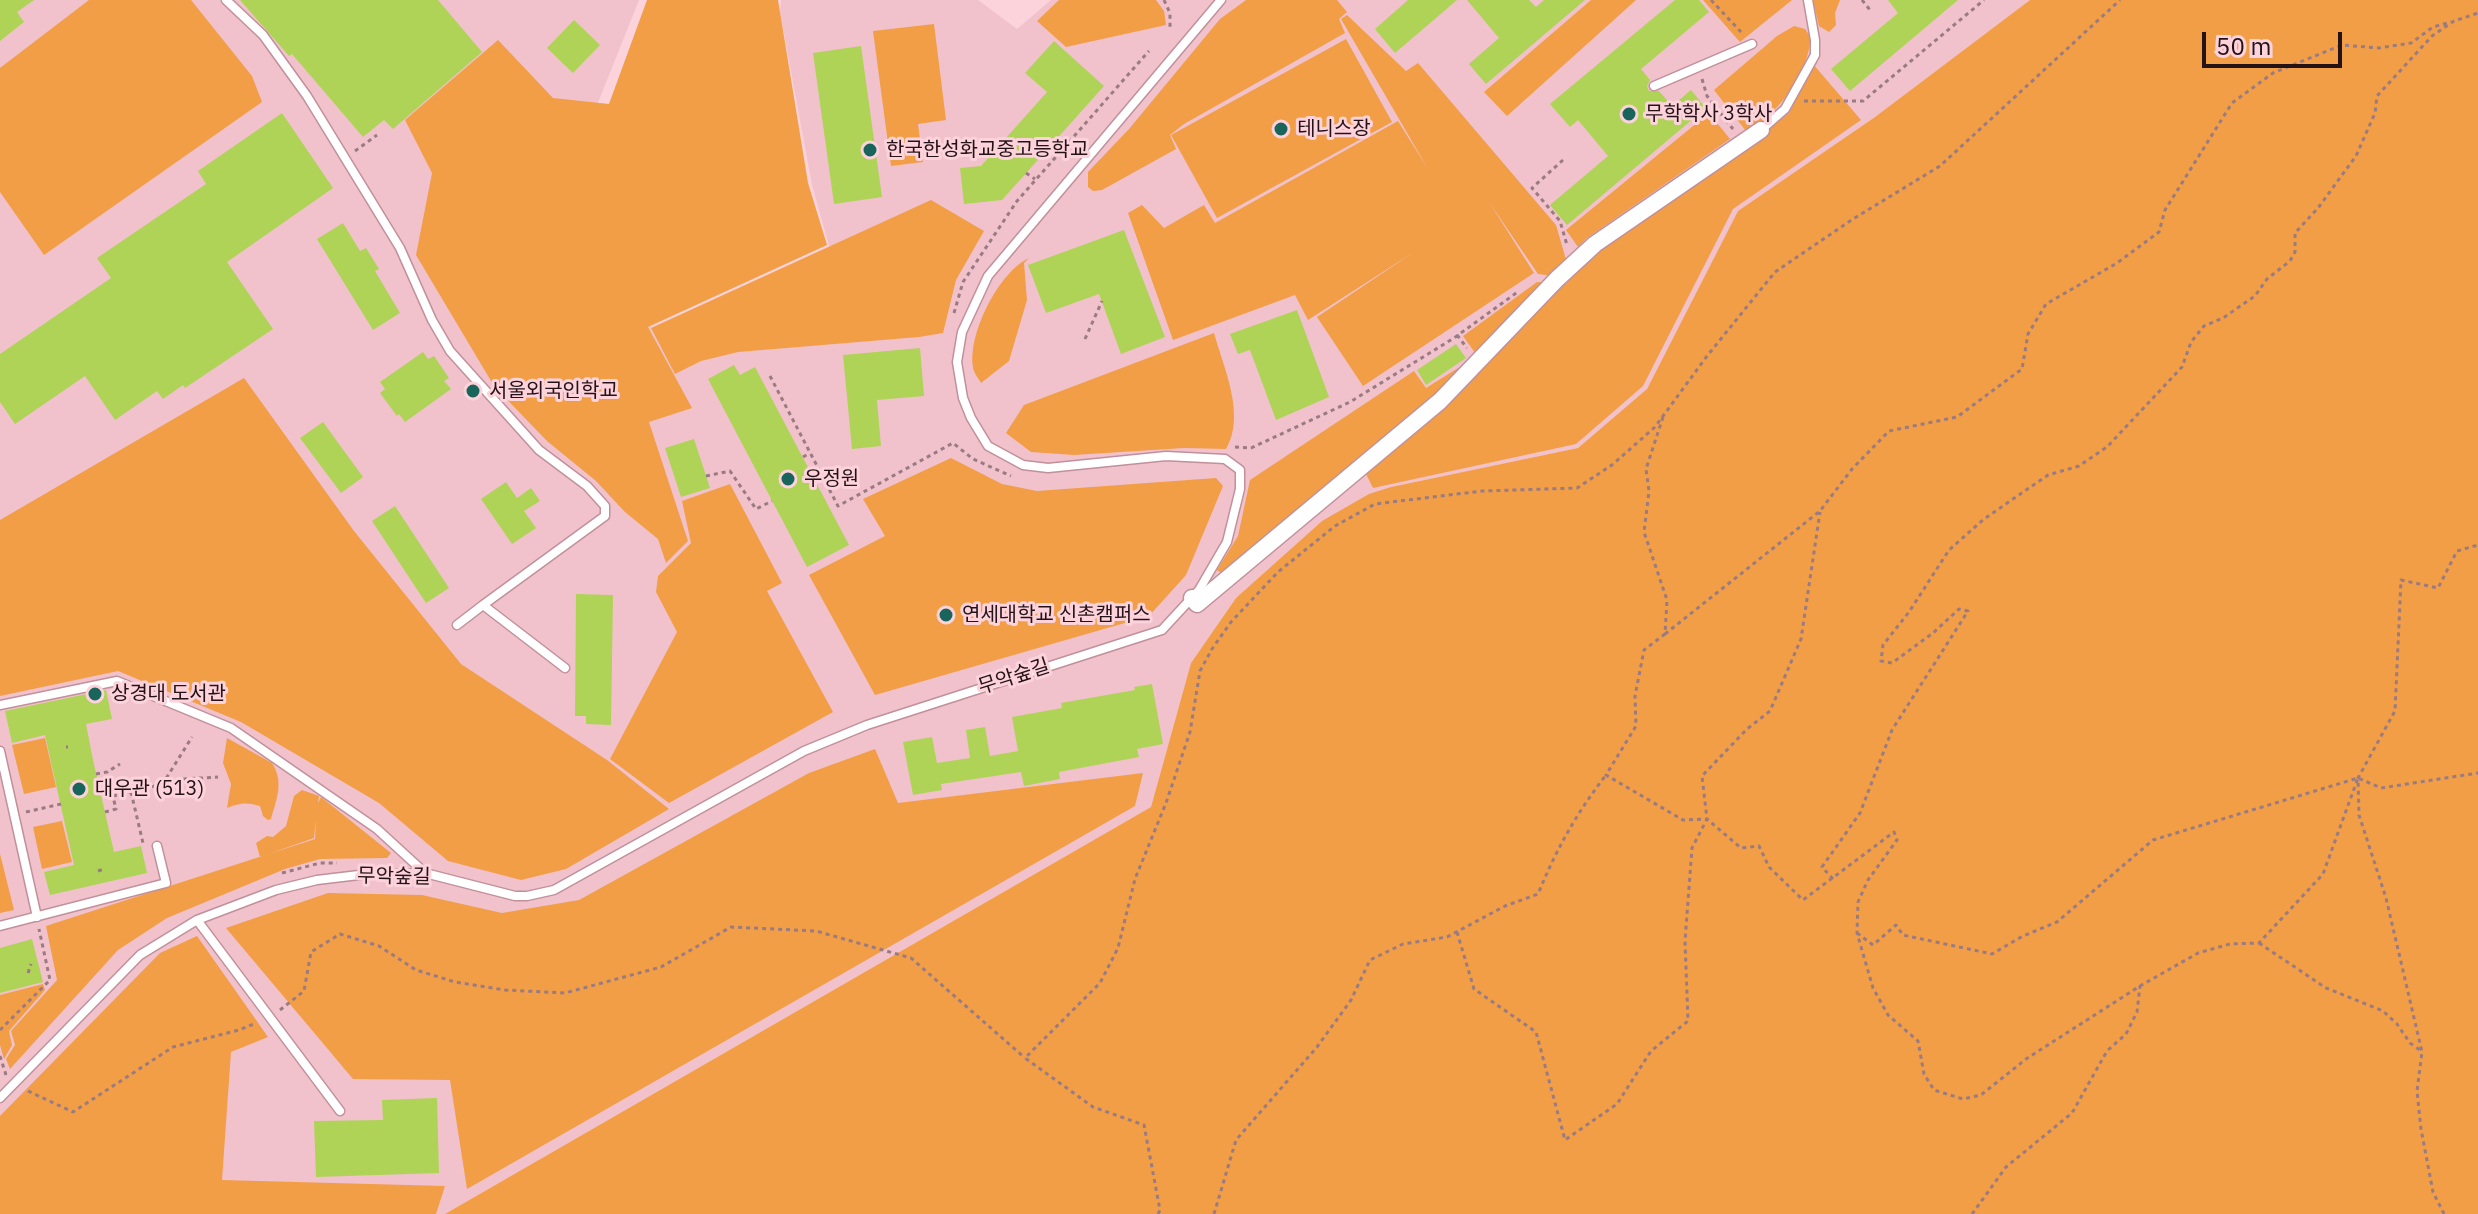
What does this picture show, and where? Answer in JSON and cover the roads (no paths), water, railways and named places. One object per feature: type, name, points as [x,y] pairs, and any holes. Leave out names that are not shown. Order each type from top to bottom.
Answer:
[{"type":"street","points":[[1192,598],[1197,604],[1440,401],[1595,244],[1761,130]]},
{"type":"lane","points":[[226,0],[263,35],[307,96],[400,248],[432,320],[450,351],[539,450],[587,486],[605,506],[605,516],[457,625]]},
{"type":"lane","points":[[1761,130],[1785,109],[1815,55],[1808,0]]},
{"type":"lane","name":"무악숲길","points":[[0,1098],[10,1082],[140,955],[197,920],[276,890],[317,880],[425,873],[515,896],[554,890],[804,751],[867,725],[1162,630],[1199,590],[1227,542],[1242,480],[1240,470],[1225,459],[1166,456],[1048,468],[1023,465],[988,446],[963,398],[957,362],[962,332],[988,276],[1217,1]]},
{"type":"lane","points":[[1654,86],[1752,44]]},
{"type":"lane","points":[[483,605],[565,668]]},
{"type":"lane","points":[[0,705],[117,681],[231,728],[377,829],[425,873]]},
{"type":"lane","points":[[0,751],[37,917]]},
{"type":"lane","points":[[0,926],[166,883],[157,846]]},
{"type":"lane","points":[[197,920],[340,1111]]},
{"type":"place","name":"무학학사 3학사","points":[[1629,114]]},
{"type":"place","name":"테니스장","points":[[1281,129]]},
{"type":"place","name":"한국한성화교중고등학교","points":[[870,150]]},
{"type":"place","name":"서울외국인학교","points":[[473,391]]},
{"type":"place","name":"우정원","points":[[788,479]]},
{"type":"place","name":"연세대학교 신촌캠퍼스","points":[[946,615]]},
{"type":"place","name":"상경대 도서관","points":[[95,694]]},
{"type":"place","name":"대우관 (513)","points":[[79,789]]}]
